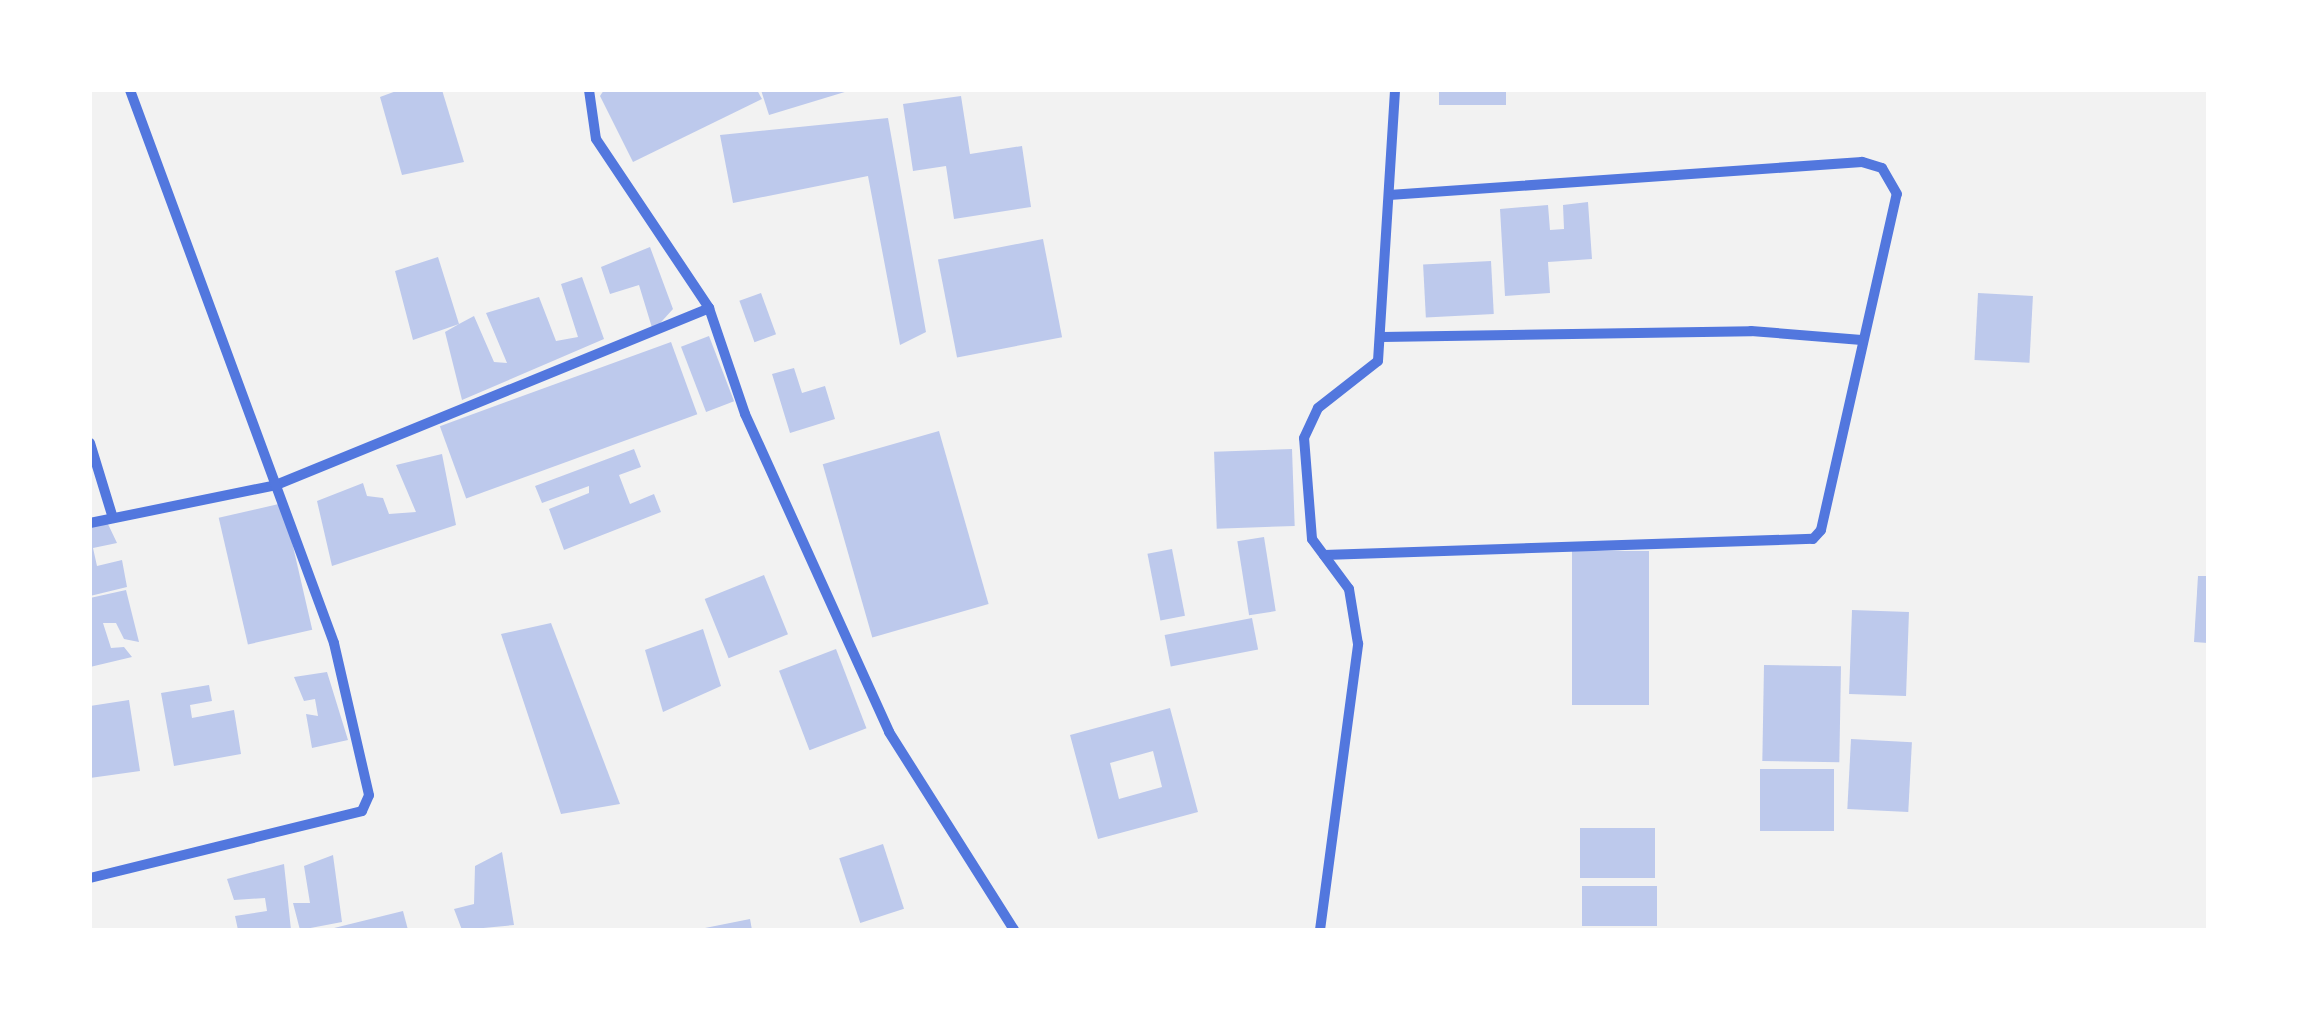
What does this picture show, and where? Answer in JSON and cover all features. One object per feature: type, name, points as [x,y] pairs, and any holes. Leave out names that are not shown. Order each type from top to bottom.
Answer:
[{"type":"street","points":[[90,878],[362,811],[368,781],[334,643],[130,90]]},
{"type":"street","points":[[589,90],[596,139],[710,308],[745,414],[888,732],[1014,930]]},
{"type":"street","points":[[1320,930],[1358,644],[1349,588],[1312,539],[1304,438],[1309,419],[1374,368],[1382,337],[1394,90]]},
{"type":"street","points":[[1324,555],[1813,539],[1821,530],[1897,194],[1896,184],[1873,164],[1389,195]]},
{"type":"street","points":[[90,523],[276,485],[710,308]]},
{"type":"street","points":[[1382,337],[1751,331],[1862,340]]},
{"type":"street","points":[[90,443],[113,518]]},
{"type":"building","points":[[399,90],[442,90],[464,162],[402,175],[380,97]]},
{"type":"building","points":[[604,90],[757,90],[762,99],[633,162],[600,96]]},
{"type":"building","points":[[761,90],[848,90],[848,91],[769,115]]},
{"type":"building","points":[[1439,90],[1506,90],[1506,105],[1439,105]]},
{"type":"building","points":[[961,96],[970,154],[1022,146],[1031,207],[954,219],[946,166],[913,171],[903,104]]},
{"type":"building","points":[[888,118],[926,332],[900,345],[868,176],[733,203],[720,135]]},
{"type":"building","points":[[1588,202],[1592,259],[1548,262],[1550,293],[1505,296],[1500,209],[1548,205],[1550,230],[1564,229],[1563,205]]},
{"type":"building","points":[[1043,239],[1062,337],[957,358],[938,259]]},
{"type":"building","points":[[650,247],[673,309],[653,331],[639,285],[610,294],[601,267]]},
{"type":"building","points":[[438,257],[459,324],[413,340],[395,271]]},
{"type":"building","points":[[1491,261],[1494,314],[1426,317],[1423,265]]},
{"type":"building","points":[[582,277],[604,339],[462,400],[445,332],[474,316],[494,362],[507,363],[486,313],[539,297],[556,341],[578,337],[561,284]]},
{"type":"building","points":[[761,293],[776,334],[754,342],[739,301]]},
{"type":"building","points":[[1978,293],[2033,296],[2029,363],[1974,360]]},
{"type":"building","points":[[709,336],[734,401],[706,412],[681,347]]},
{"type":"building","points":[[671,342],[697,414],[466,498],[440,426]]},
{"type":"building","points":[[794,368],[802,393],[825,386],[835,419],[790,433],[772,374]]},
{"type":"building","points":[[939,431],[989,604],[872,637],[823,464]]},
{"type":"building","points":[[634,449],[641,467],[619,475],[630,504],[654,494],[661,512],[564,550],[549,509],[589,493],[589,486],[542,503],[535,486]]},
{"type":"building","points":[[1292,449],[1295,526],[1217,529],[1214,452]]},
{"type":"building","points":[[442,454],[456,525],[332,566],[317,501],[363,483],[367,496],[383,498],[389,514],[416,512],[396,465]]},
{"type":"building","points":[[283,503],[312,630],[248,645],[219,518]]},
{"type":"building","points":[[107,522],[117,543],[93,548],[97,566],[122,560],[127,587],[90,596],[90,526]]},
{"type":"building","points":[[1264,537],[1276,611],[1249,615],[1237,541]]},
{"type":"building","points":[[1172,549],[1185,616],[1160,621],[1147,554]]},
{"type":"building","points":[[1572,551],[1649,551],[1649,705],[1572,705]]},
{"type":"building","points":[[764,575],[788,634],[729,658],[705,599]]},
{"type":"building","points":[[2198,576],[2208,576],[2208,643],[2194,642]]},
{"type":"building","points":[[126,590],[139,642],[124,639],[116,623],[103,623],[111,648],[124,647],[132,657],[90,667],[90,598]]},
{"type":"building","points":[[1852,610],[1909,612],[1906,696],[1849,694]]},
{"type":"building","points":[[1252,618],[1258,649],[1171,666],[1165,635]]},
{"type":"building","points":[[551,623],[620,804],[561,814],[501,634]]},
{"type":"building","points":[[703,629],[721,686],[663,712],[645,650]]},
{"type":"building","points":[[836,649],[866,728],[810,750],[779,671]]},
{"type":"building","points":[[1764,665],[1841,666],[1839,762],[1762,761]]},
{"type":"building","points":[[327,672],[348,740],[312,748],[306,714],[318,716],[315,699],[304,701],[294,677]]},
{"type":"building","points":[[209,685],[212,701],[190,705],[192,718],[234,710],[241,754],[174,766],[161,693]]},
{"type":"building","points":[[129,700],[140,771],[90,778],[90,706]]},
{"type":"building","points":[[1170,708],[1198,812],[1098,839],[1070,735]],"holes":[[[1153,751],[1162,787],[1119,799],[1110,763]]]},
{"type":"building","points":[[1851,739],[1912,742],[1908,812],[1847,809]]},
{"type":"building","points":[[1760,769],[1834,769],[1834,831],[1760,831]]},
{"type":"building","points":[[1580,828],[1655,828],[1655,878],[1580,878]]},
{"type":"building","points":[[883,844],[904,909],[860,923],[839,858]]},
{"type":"building","points":[[502,852],[514,925],[462,930],[454,909],[474,904],[475,866]]},
{"type":"building","points":[[333,855],[342,922],[300,930],[293,903],[310,903],[304,866]]},
{"type":"building","points":[[284,864],[291,930],[238,930],[235,916],[267,911],[265,898],[234,900],[227,879]]},
{"type":"building","points":[[1582,886],[1657,886],[1657,926],[1582,926]]},
{"type":"building","points":[[403,911],[408,930],[330,930],[330,929]]},
{"type":"building","points":[[750,919],[752,930],[705,930],[705,928]]}]
